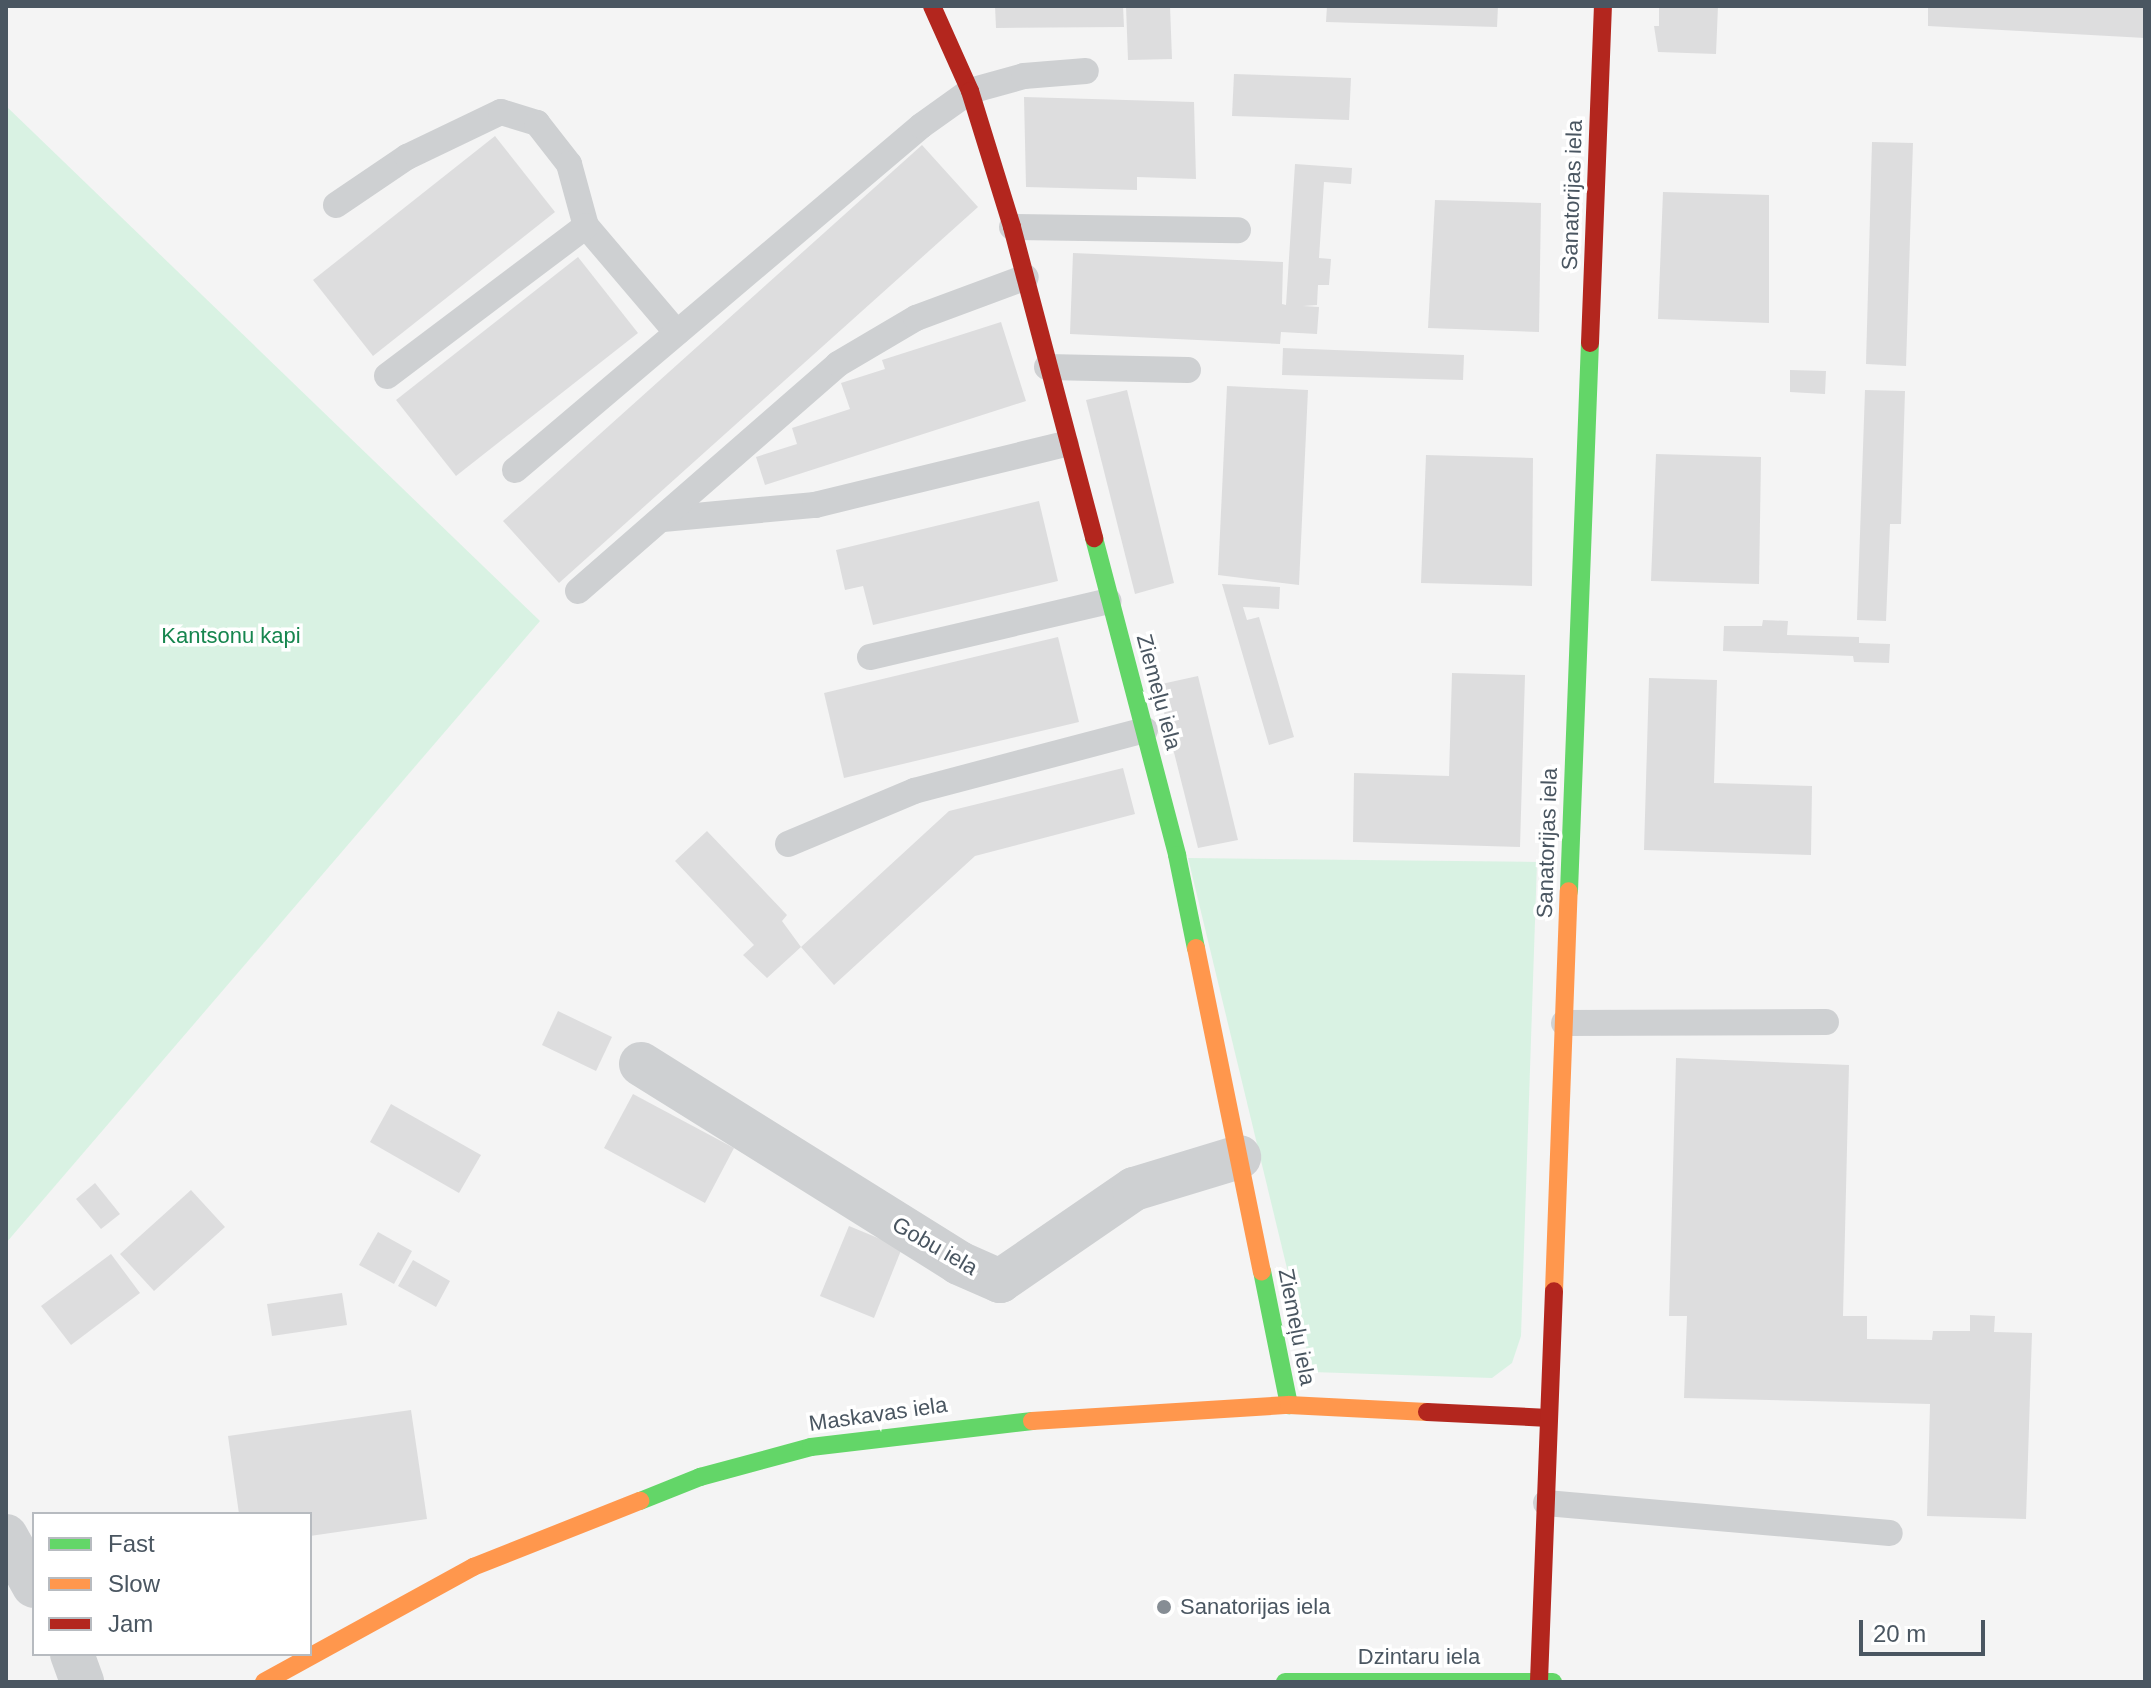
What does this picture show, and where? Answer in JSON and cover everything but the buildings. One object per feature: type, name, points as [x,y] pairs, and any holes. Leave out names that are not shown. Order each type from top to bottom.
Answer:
[{"type":"street","name":"Sanatorijas iela","points":[[1539,1681],[1603,6]]},
{"type":"street","name":"Ziemeļu iela","points":[[939,11],[970,91],[1012,227],[1066,444],[1177,855],[1289,1405]]},
{"type":"street","name":"Gobu iela","points":[[641,1064],[959,1263],[1000,1281],[1134,1189],[1239,1157]]},
{"type":"street","name":"Maskavas iela","points":[[312,1656],[473,1567],[601,1513],[700,1477],[879,1435],[1289,1405],[1549,1418]]},
{"type":"street","points":[[6,1536],[32,1582]]},
{"type":"street","points":[[73,1656],[82,1682]]},
{"type":"street","name":"Maskavas iela","points":[[264,1682],[311,1656]]},
{"type":"street","name":"Dzintaru iela","points":[[1285,1682],[1553,1682]]},
{"type":"lane","points":[[515,470],[921,126],[970,91],[1024,76],[1086,71]]},
{"type":"lane","points":[[336,205],[407,157],[501,112],[537,123],[569,164],[586,226],[677,333]]},
{"type":"lane","points":[[387,376],[586,226]]},
{"type":"lane","points":[[1012,227],[1238,230]]},
{"type":"lane","points":[[578,591],[838,364],[916,318],[1026,277]]},
{"type":"lane","points":[[1047,367],[1188,370]]},
{"type":"lane","points":[[663,519],[815,505],[1066,444]]},
{"type":"lane","points":[[870,657],[1109,601]]},
{"type":"lane","points":[[788,844],[914,791],[1145,730]]},
{"type":"lane","points":[[1564,1023],[1826,1022]]},
{"type":"lane","points":[[1546,1503],[1890,1533]]},
{"type":"green space","name":"Kantsonu kapi","points":[[6,106],[540,621],[6,1243]]},
{"type":"green space","points":[[1188,858],[1537,862],[1521,1336],[1512,1363],[1492,1378],[1312,1372]]},
{"type":"traffic: fast","points":[[1569,891],[1590,343]]},
{"type":"traffic: fast","points":[[1094,538],[1177,855],[1196,948]]},
{"type":"traffic: fast","points":[[1262,1271],[1289,1405]]},
{"type":"traffic: fast","points":[[640,1501],[700,1477],[811,1447],[1032,1421]]},
{"type":"traffic: fast","points":[[1285,1682],[1553,1682]]},
{"type":"traffic: slow","points":[[1554,1291],[1569,891]]},
{"type":"traffic: slow","points":[[1196,948],[1262,1271]]},
{"type":"traffic: slow","points":[[1032,1421],[1289,1405],[1427,1412]]},
{"type":"traffic: slow","points":[[312,1656],[473,1567],[640,1501]]},
{"type":"traffic: slow","points":[[264,1682],[311,1656]]},
{"type":"traffic: jam","points":[[932,6],[970,91],[1012,227],[1094,538]]},
{"type":"traffic: jam","points":[[1590,343],[1603,6]]},
{"type":"traffic: jam","points":[[1539,1681],[1554,1291]]},
{"type":"traffic: jam","points":[[1427,1412],[1549,1418]]},
{"type":"place","name":"Sanatorijas iela","points":[[1164,1607]]}]
